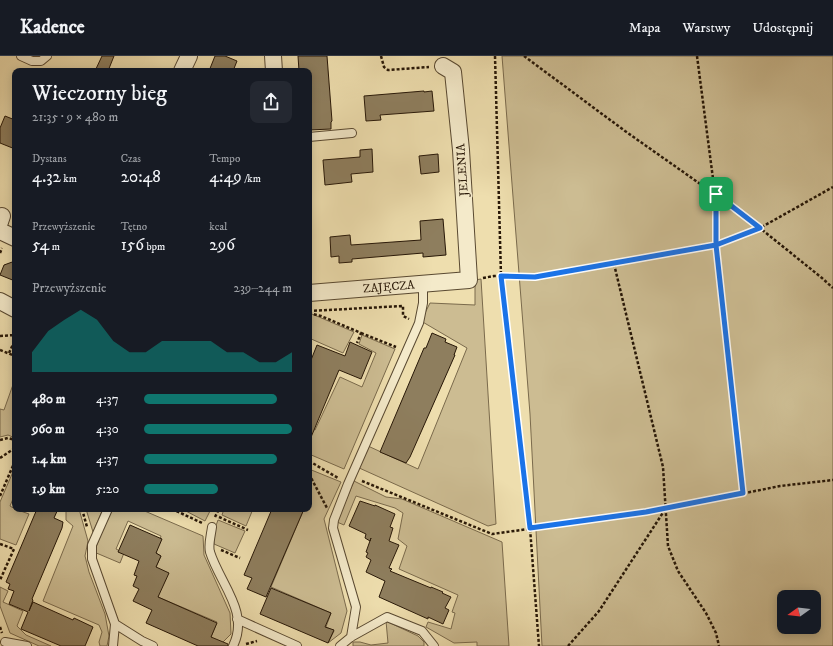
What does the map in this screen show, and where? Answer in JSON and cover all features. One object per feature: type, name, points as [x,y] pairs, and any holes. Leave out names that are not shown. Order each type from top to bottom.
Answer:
[{"type":"street","points":[[183,68],[188,56]]},
{"type":"street","points":[[273,56],[274,68]]},
{"type":"street","name":"JELENIA","points":[[443,66],[453,72],[461,150],[469,280]]},
{"type":"street","points":[[1,223],[12,235]]},
{"type":"street","name":"ZAJĘCZA","points":[[312,293],[469,280]]},
{"type":"street","points":[[0,301],[12,307]]},
{"type":"lane","points":[[21,56],[32,61],[40,61],[47,56]]},
{"type":"lane","points":[[312,137],[352,132]]},
{"type":"lane","points":[[352,637],[356,607],[333,528],[334,520],[419,323],[423,303],[423,284]]},
{"type":"lane","points":[[107,512],[92,545],[92,559],[115,624],[113,646]]},
{"type":"lane","points":[[212,528],[210,552],[237,611],[238,636],[233,646]]},
{"type":"lane","points":[[340,646],[352,637],[388,617],[422,631],[434,646]]},
{"type":"lane","points":[[238,619],[297,646]]},
{"type":"lane","points":[[115,624],[153,646]]},
{"type":"lane","points":[[5,642],[27,646]]},
{"type":"path","points":[[381,56],[384,68],[388,70],[443,66]]},
{"type":"path","points":[[495,56],[501,276],[530,528],[539,646]]},
{"type":"path","points":[[524,56],[625,131],[716,194],[833,288]]},
{"type":"path","points":[[697,56],[716,194],[716,245],[743,493]]},
{"type":"path","points":[[469,280],[494,276],[535,277],[716,245],[760,228],[833,187]]},
{"type":"path","points":[[614,264],[663,467],[668,546],[678,571],[706,613],[716,633],[719,646]]},
{"type":"path","points":[[312,312],[403,306],[403,316],[419,323]]},
{"type":"path","points":[[312,313],[406,351]]},
{"type":"path","points":[[357,343],[361,333]]},
{"type":"path","points":[[0,336],[12,335]]},
{"type":"path","points":[[9,353],[12,346]]},
{"type":"path","points":[[0,350],[12,354]]},
{"type":"path","points":[[0,440],[8,438],[12,439]]},
{"type":"path","points":[[0,458],[12,450]]},
{"type":"path","points":[[312,462],[350,480],[492,534],[646,512],[780,486],[833,480]]},
{"type":"path","points":[[0,496],[12,468]]},
{"type":"path","points":[[312,480],[334,520]]},
{"type":"path","points":[[568,646],[599,611],[666,508]]},
{"type":"path","points":[[178,512],[212,528]]},
{"type":"path","points":[[215,515],[248,530]]},
{"type":"path","points":[[0,544],[14,549],[0,580]]},
{"type":"path","points":[[210,545],[240,558]]},
{"type":"shaded area","points":[[502,56],[833,56],[833,646],[542,646],[530,414]]},
{"type":"shaded area","points":[[481,279],[496,524],[488,526],[357,467],[368,446],[418,469],[467,348],[421,321],[430,303],[475,305],[475,280]]},
{"type":"shaded area","points":[[312,314],[354,332],[343,353],[312,339]]},
{"type":"shaded area","points":[[362,335],[395,349],[344,469],[312,455],[312,428],[315,430],[340,377],[362,387],[376,353],[359,344]]},
{"type":"shaded area","points":[[12,387],[12,437],[8,435],[0,437],[0,409],[4,410]]},
{"type":"shaded area","points":[[312,470],[341,482],[324,519],[347,611],[341,633],[328,643],[334,631],[326,627],[331,613],[271,587],[303,512],[312,512]]},
{"type":"shaded area","points":[[12,474],[12,501],[10,506],[12,507],[12,512],[23,512],[29,514],[16,545],[0,539],[0,502]]},
{"type":"shaded area","points":[[354,481],[386,497],[402,499],[502,542],[509,646],[477,646],[477,642],[454,643],[426,627],[428,622],[451,629],[455,613],[452,612],[458,595],[399,569],[407,546],[398,539],[403,513],[395,508],[356,496],[344,525],[337,522]]},
{"type":"shaded area","points":[[66,512],[80,512],[88,541],[85,556],[89,572],[105,614],[109,636],[107,646],[100,646],[99,642],[102,632],[99,625],[43,601],[73,526],[66,520]]},
{"type":"shaded area","points":[[87,512],[102,512],[93,532]]},
{"type":"shaded area","points":[[110,512],[147,512],[203,536],[204,555],[230,613],[231,634],[219,646],[211,637],[217,622],[158,597],[156,567],[161,556],[156,553],[161,536],[128,521],[116,549],[124,553],[120,563],[94,552]]},
{"type":"shaded area","points":[[188,512],[210,512],[205,521]]},
{"type":"shaded area","points":[[223,512],[252,512],[246,526],[222,515]]},
{"type":"shaded area","points":[[218,520],[245,531],[235,553],[214,544],[213,534]]},
{"type":"shaded area","points":[[0,587],[8,591],[3,602],[23,611],[17,626],[26,635],[51,646],[39,646],[10,633],[0,606]]},
{"type":"shaded area","points":[[386,621],[418,636],[424,642],[424,646],[353,646],[353,642],[371,645],[388,643]]},
{"type":"building","points":[[102,56],[114,56],[109,68],[96,68]]},
{"type":"building","points":[[215,56],[225,56],[237,61],[234,68],[210,68]]},
{"type":"building","points":[[298,56],[327,56],[332,121],[331,129],[312,130],[312,68],[299,68]]},
{"type":"building","points":[[432,91],[434,111],[380,115],[381,120],[366,121],[364,96]]},
{"type":"building","points":[[5,116],[12,119],[12,148],[0,143],[0,128]]},
{"type":"building","points":[[372,149],[373,172],[351,174],[352,182],[325,185],[323,160],[360,157],[360,150]]},
{"type":"building","points":[[438,154],[439,172],[421,174],[419,156]]},
{"type":"building","points":[[443,219],[446,255],[423,257],[423,253],[352,259],[352,262],[339,263],[339,256],[331,257],[330,237],[350,235],[351,245],[421,240],[420,221]]},
{"type":"building","points":[[12,262],[12,280],[0,275],[4,265]]},
{"type":"building","points":[[432,333],[446,339],[445,342],[457,347],[455,355],[406,463],[380,452],[424,348],[426,348]]},
{"type":"building","points":[[350,342],[372,352],[361,379],[339,370],[312,435],[312,358],[317,345],[345,356]]},
{"type":"building","points":[[360,501],[375,505],[395,514],[390,527],[393,528],[389,541],[399,545],[389,568],[392,569],[390,571],[443,592],[442,593],[451,597],[445,608],[449,610],[443,624],[428,617],[428,619],[379,597],[385,581],[366,572],[371,560],[366,557],[368,553],[366,552],[370,541],[365,538],[366,534],[349,526]]},
{"type":"building","points":[[36,512],[57,512],[54,518],[63,522],[62,528],[32,599],[33,600],[29,611],[33,602],[73,620],[74,618],[93,627],[85,646],[61,646],[21,629],[28,612],[9,604],[14,591],[8,589],[10,584],[6,582]]},
{"type":"building","points":[[271,512],[303,512],[266,597],[247,589],[252,578],[244,575]]},
{"type":"building","points":[[130,525],[162,539],[156,553],[161,556],[156,567],[169,573],[158,597],[217,623],[211,637],[228,644],[228,646],[198,646],[146,623],[152,610],[133,601],[139,589],[133,586],[137,576],[134,575],[139,561],[118,552]]},
{"type":"building","points":[[271,588],[331,613],[325,627],[334,630],[328,643],[260,614]]},
{"type":"route","points":[[716,194],[716,245],[535,277],[501,276],[530,528],[646,512],[743,493],[716,245],[760,228],[716,194]]}]
